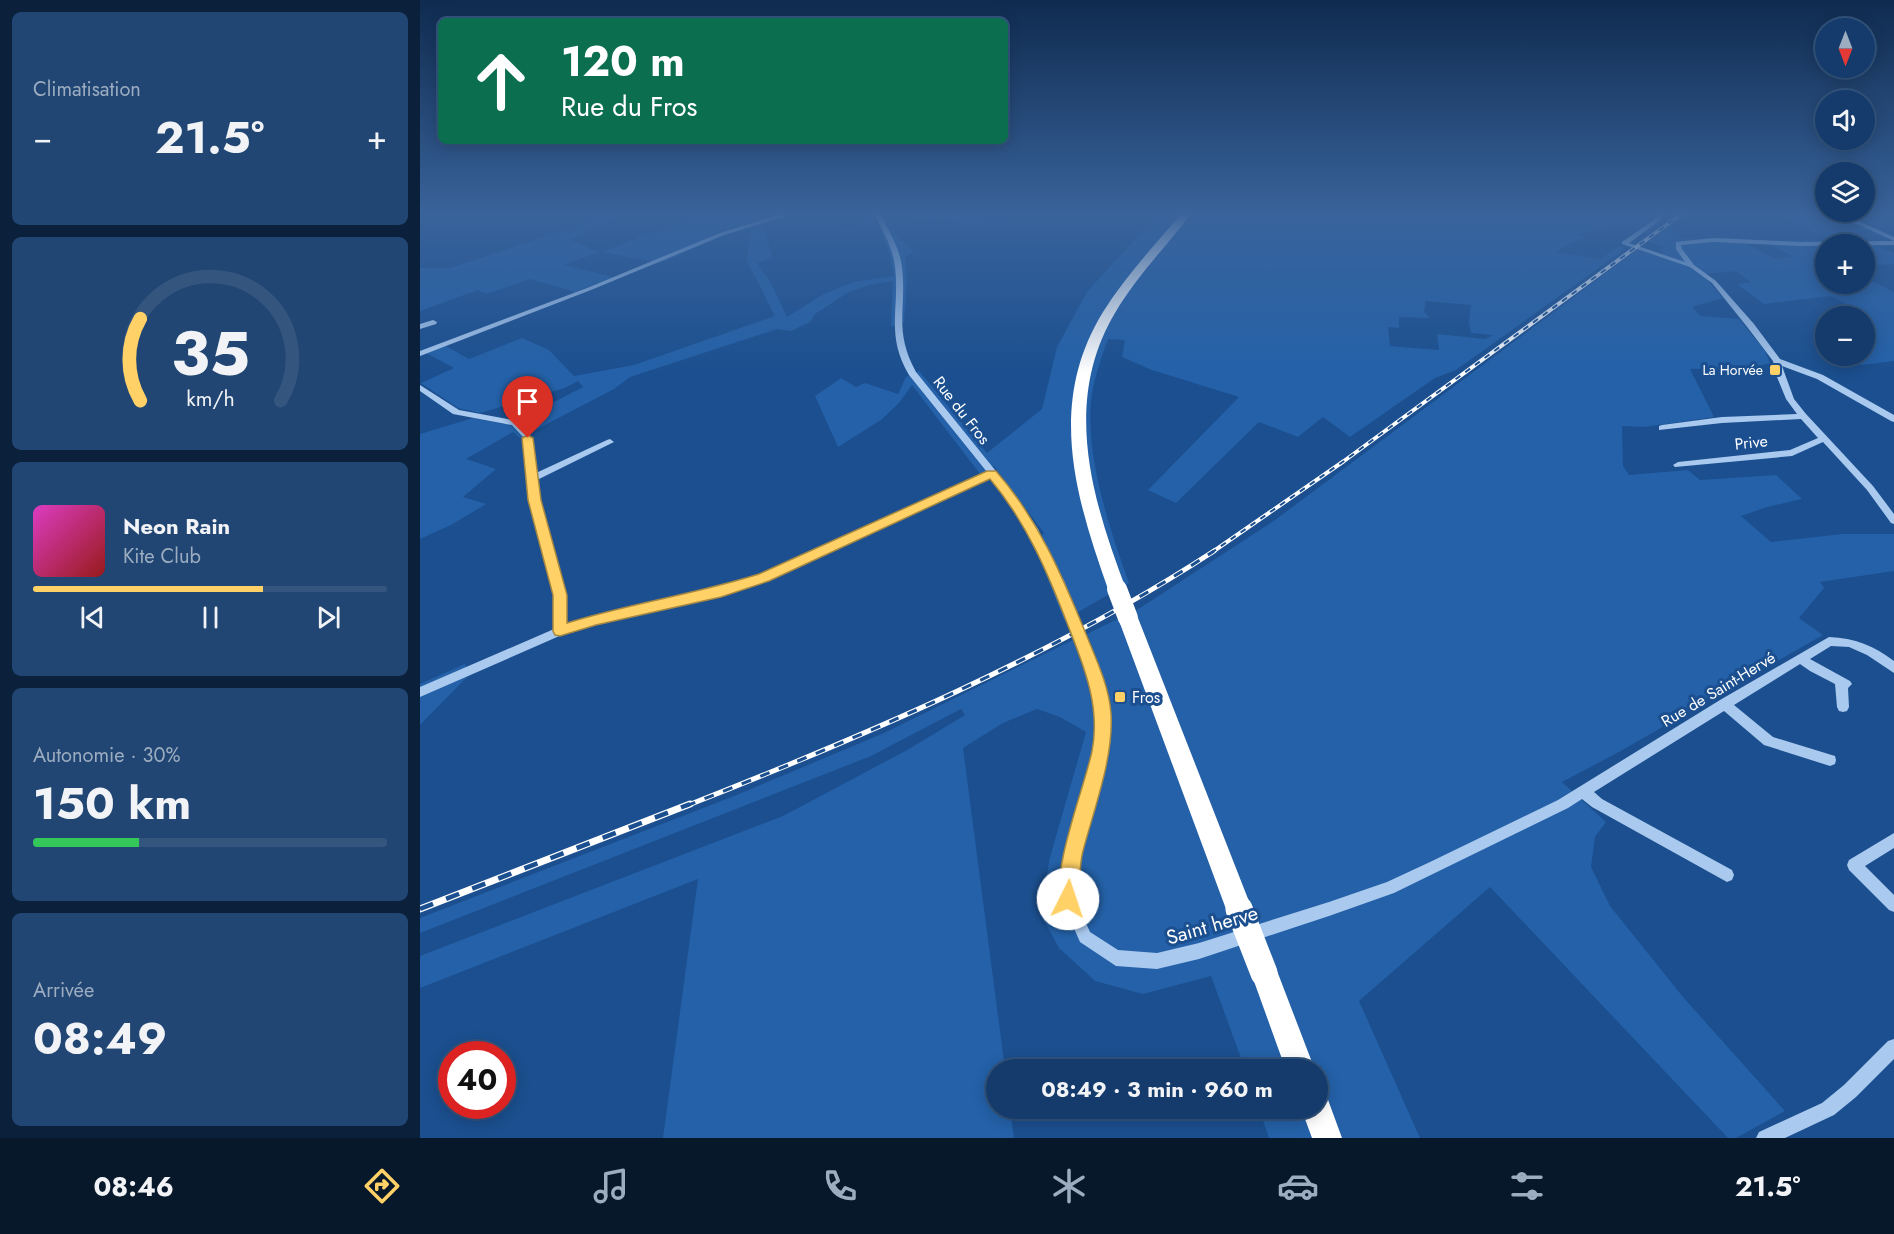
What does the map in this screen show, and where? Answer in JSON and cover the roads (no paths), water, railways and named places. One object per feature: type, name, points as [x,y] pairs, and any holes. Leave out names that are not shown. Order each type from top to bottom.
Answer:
[{"type":"highway","points":[[1143,268],[1121,296],[1101,328],[1088,358],[1079,392],[1077,438],[1083,486],[1093,523],[1117,589],[1297,1059]]},
{"type":"highway","points":[[1320,1119],[1327,1138]]},
{"type":"street","points":[[420,354],[640,268]]},
{"type":"street","name":"Rue du Fros","points":[[899,268],[898,345],[902,357],[1013,498],[1033,529],[1058,582],[1090,662],[1103,712]]},
{"type":"street","points":[[1695,268],[1714,282],[1751,326],[1777,361],[1780,377],[1790,399],[1870,488],[1894,521]]},
{"type":"street","points":[[420,327],[433,321]]},
{"type":"street","points":[[1777,361],[1820,377],[1894,419]]},
{"type":"street","points":[[420,387],[456,412],[514,423],[528,438],[534,500],[560,595],[560,631]]},
{"type":"street","points":[[1662,428],[1722,420],[1803,416]]},
{"type":"street","name":"Prive","points":[[1678,465],[1792,453],[1825,438]]},
{"type":"street","points":[[532,479],[610,442]]},
{"type":"street","points":[[420,692],[560,631],[595,620],[721,591],[764,578],[992,473]]},
{"type":"street","name":"Rue de Saint-Hervé","points":[[1563,804],[1829,641],[1852,642],[1870,648],[1894,668]]},
{"type":"street","points":[[1800,658],[1814,668],[1844,682],[1843,707]]},
{"type":"street","points":[[1724,704],[1769,741],[1830,760]]},
{"type":"street","name":"Saint herve","points":[[1103,712],[1101,750],[1071,860],[1068,899],[1084,938],[1116,958],[1156,961],[1199,951],[1359,899],[1436,867],[1563,804]]},
{"type":"street","points":[[1582,791],[1597,803],[1727,875]]},
{"type":"street","points":[[1894,840],[1854,865],[1894,905]]},
{"type":"street","points":[[1766,1138],[1828,1109],[1850,1091],[1894,1047]]},
{"type":"railway","points":[[1213,552],[1344,461],[1607,268]]},
{"type":"railway","points":[[686,806],[821,751],[956,692],[1089,625],[1213,552]]},
{"type":"railway","points":[[420,909],[690,804]]},
{"type":"place","name":"La Horvée","points":[[1775,370]]},
{"type":"place","name":"Fros","points":[[1120,697]]}]
